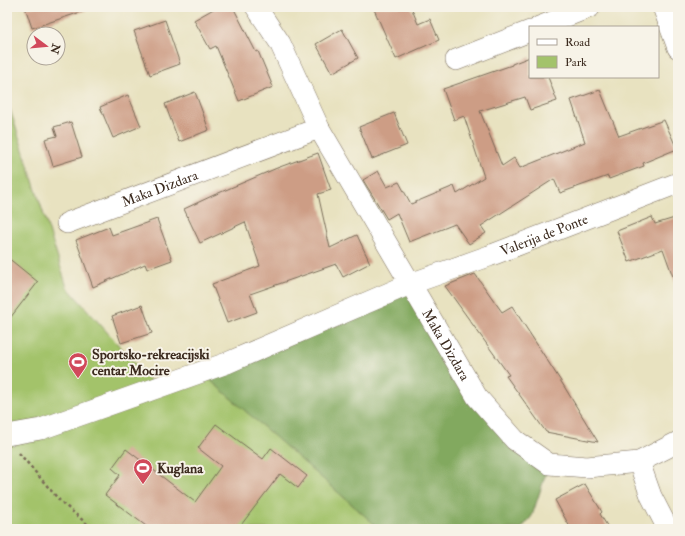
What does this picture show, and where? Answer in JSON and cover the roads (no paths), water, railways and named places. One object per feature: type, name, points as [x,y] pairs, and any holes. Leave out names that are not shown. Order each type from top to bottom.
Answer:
[{"type":"street","name":"Maka Dizdara","points":[[256,7],[280,43],[320,128],[477,397],[515,440],[549,464],[587,468],[639,462]]},
{"type":"street","points":[[542,26],[590,7]]},
{"type":"street","points":[[663,7],[678,48]]},
{"type":"street","points":[[456,60],[529,31]]},
{"type":"street","name":"Maka Dizdara","points":[[67,223],[320,128]]},
{"type":"street","name":"Valerija de Ponte","points":[[12,443],[41,428],[227,363],[410,284],[489,256],[678,183]]},
{"type":"street","points":[[668,529],[651,496],[639,462],[678,442]]},
{"type":"place","name":"Sportsko-rekreacijski centar Mocire","points":[[78,379]]},
{"type":"place","name":"Kuglana","points":[[143,485]]}]
